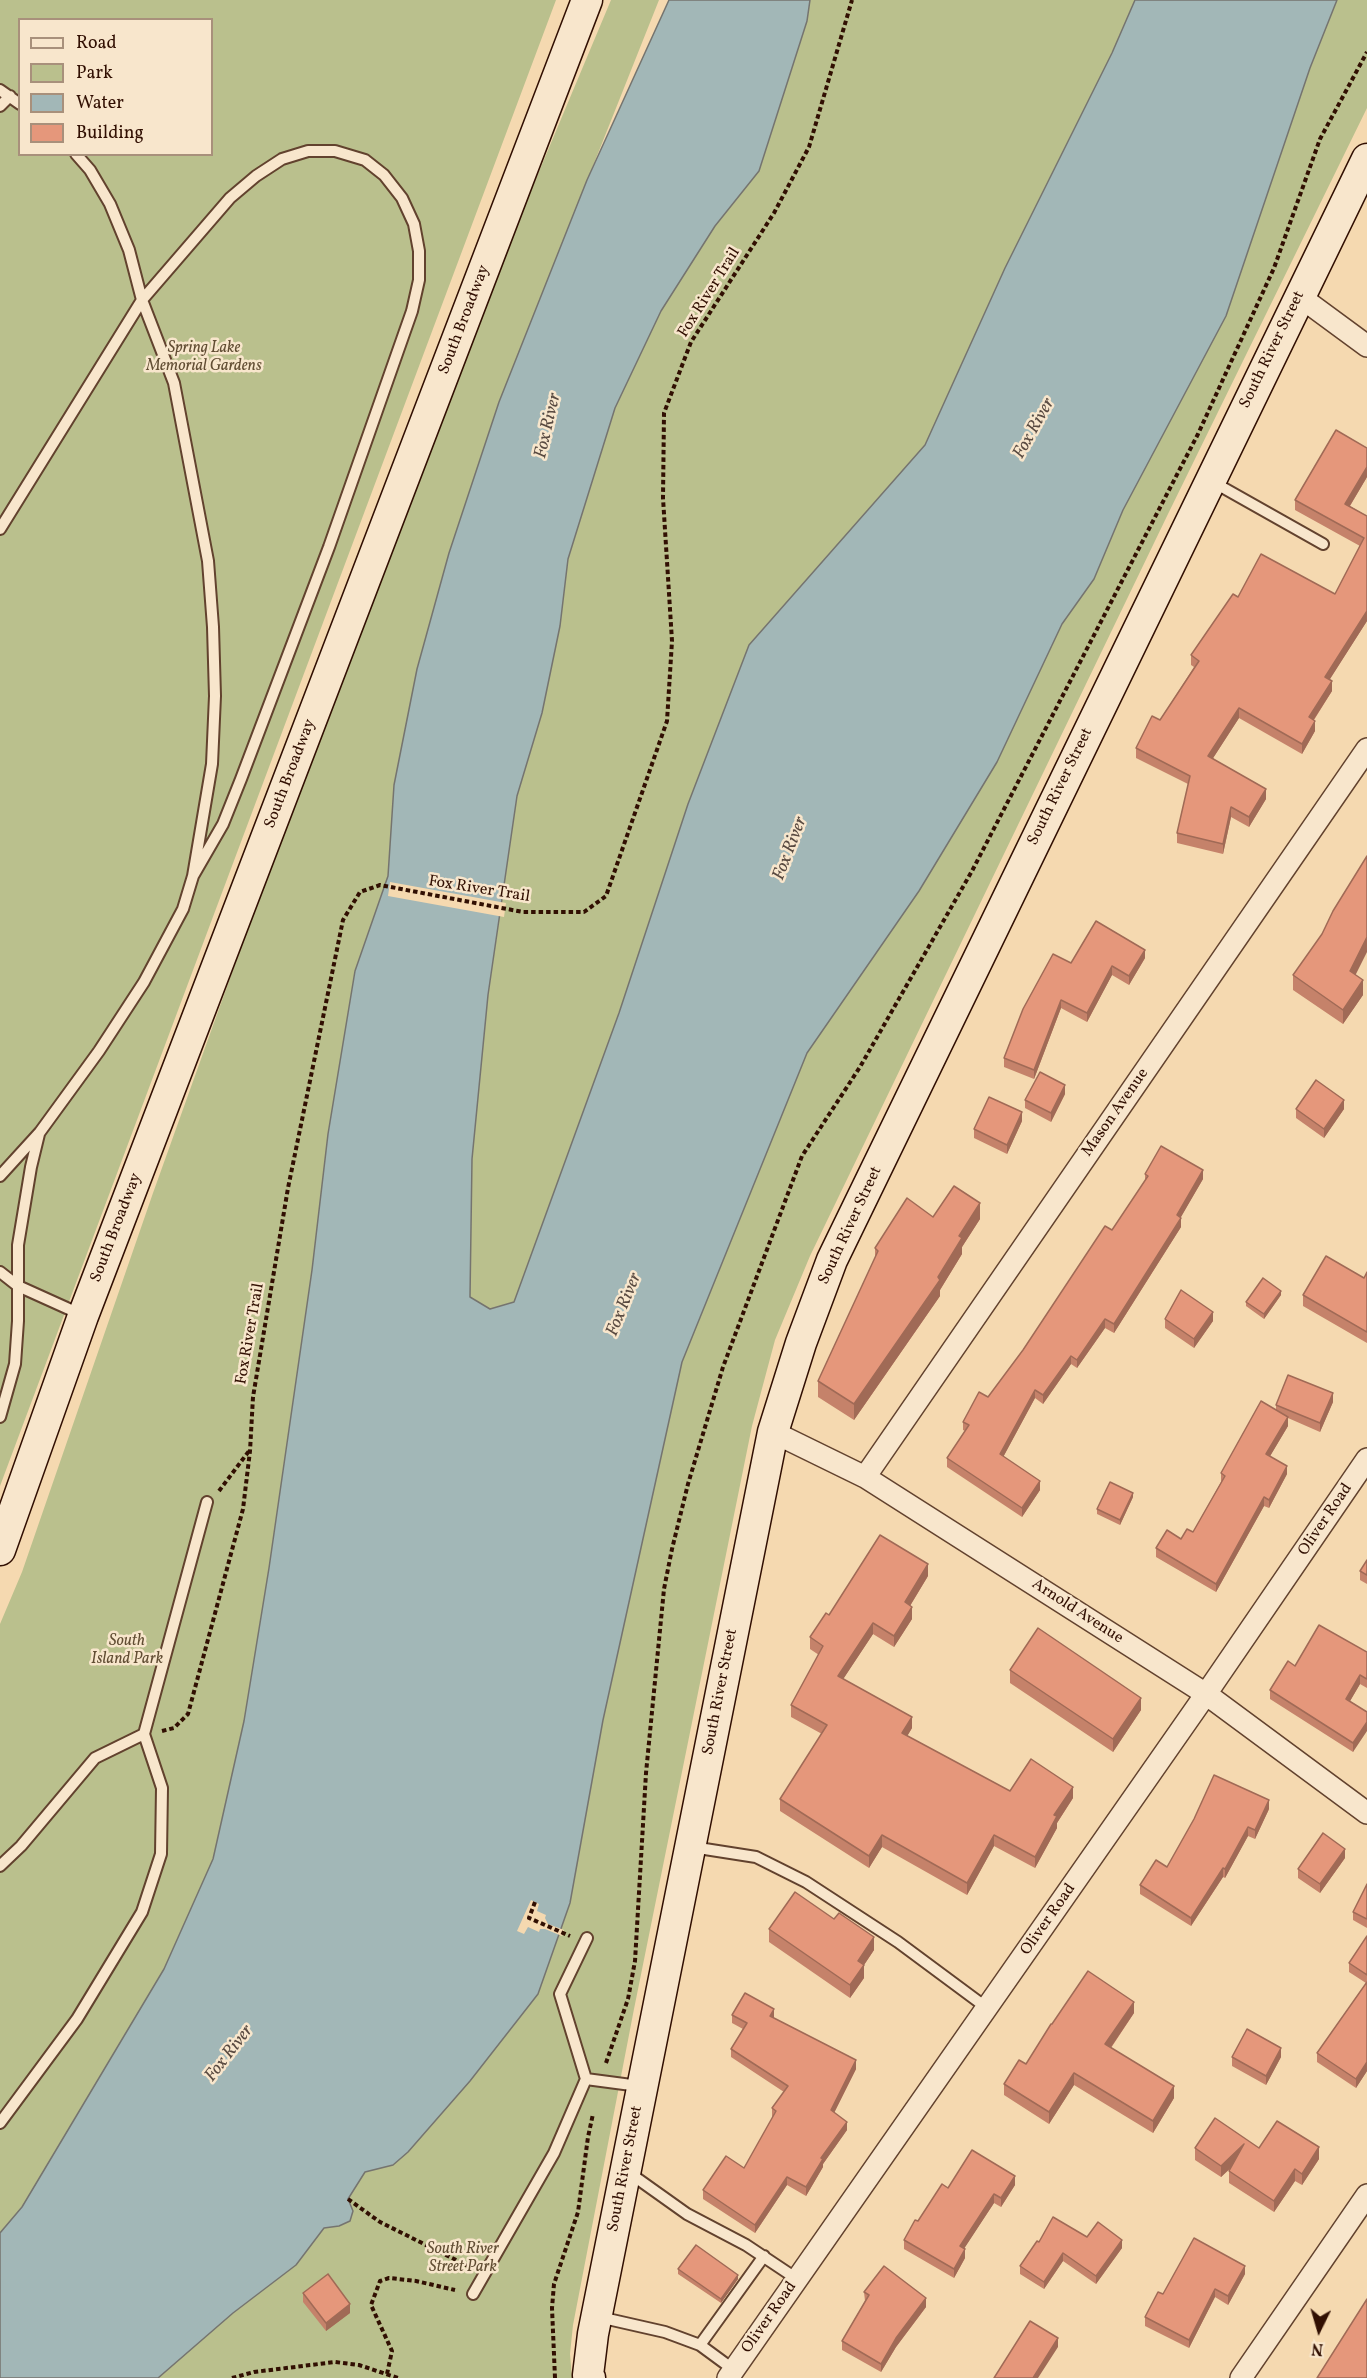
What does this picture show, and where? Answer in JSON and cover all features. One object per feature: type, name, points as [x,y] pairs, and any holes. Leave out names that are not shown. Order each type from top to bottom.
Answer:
[{"type":"street","name":"South Broadway","points":[[0,1550],[84,1316],[587,0]]},
{"type":"street","name":"South River Street","points":[[590,2378],[588,2375],[597,2317],[773,1432],[801,1343],[832,1260],[1367,159]]},
{"type":"street","points":[[1299,296],[1367,346]]},
{"type":"street","name":"Mason Avenue","points":[[866,1477],[1367,749]]},
{"type":"street","name":"Arnold Avenue","points":[[773,1432],[866,1477],[1206,1694],[1367,1813]]},
{"type":"street","name":"Oliver Road","points":[[731,2374],[1206,1694],[1367,1459]]},
{"type":"street","points":[[1240,2378],[1367,2195]]},
{"type":"lane","points":[[0,105],[5,93],[18,103]]},
{"type":"lane","points":[[0,529],[142,300],[230,198],[256,176],[282,159],[308,152],[335,151],[365,160],[384,175],[402,198],[414,224],[419,251],[419,280],[412,311],[399,352],[241,779],[222,824],[193,876]]},
{"type":"lane","points":[[0,1176],[40,1132],[99,1051],[144,982],[183,909],[193,876],[212,764],[215,696],[208,561],[174,383],[142,300],[129,250],[110,204],[90,170],[78,156]]},
{"type":"lane","points":[[1210,480],[1323,544]]},
{"type":"lane","points":[[0,1417],[15,1364],[18,1321],[18,1245],[31,1167],[40,1132]]},
{"type":"lane","points":[[0,1272],[18,1286],[84,1316]]},
{"type":"lane","points":[[0,2124],[77,2019],[142,1912],[160,1854],[162,1788],[144,1734],[207,1502]]},
{"type":"lane","points":[[0,1866],[21,1846],[96,1758],[144,1734]]},
{"type":"lane","points":[[690,1846],[756,1857],[806,1882],[897,1942],[987,2008]]},
{"type":"lane","points":[[473,2294],[554,2153],[585,2079],[560,1994],[586,1940]]},
{"type":"lane","points":[[585,2079],[642,2087]]},
{"type":"lane","points":[[626,2170],[687,2214],[764,2256],[797,2279]]},
{"type":"lane","points":[[700,2345],[764,2256]]},
{"type":"lane","points":[[597,2317],[665,2332],[700,2345],[731,2374]]},
{"type":"path","name":"Fox River Trail","points":[[144,1734],[174,1728],[188,1714],[243,1509],[250,1451],[253,1397],[288,1188],[343,920],[360,892],[380,885],[523,912],[584,912],[606,896],[667,721],[672,641],[663,498],[664,413],[691,342],[774,213],[809,147],[852,0]]},
{"type":"path","points":[[207,1502],[220,1490],[250,1451]]},
{"type":"path","points":[[535,1902],[529,1918],[586,1940]]},
{"type":"path","points":[[348,2199],[380,2222],[485,2274]]},
{"type":"path","points":[[387,2374],[392,2351],[371,2306],[380,2281],[389,2278],[416,2280],[473,2294]]},
{"type":"path","points":[[232,2378],[254,2372],[335,2362],[359,2365],[398,2378]]},
{"type":"green space","name":"Spring Lake Memorial Gardens","points":[[0,0],[556,0],[0,1486]]},
{"type":"green space","name":"South Island Park","points":[[611,0],[659,0],[499,402],[449,553],[417,669],[394,785],[388,876],[355,971],[328,1134],[312,1270],[269,1568],[244,1721],[213,1859],[164,1969],[22,2207],[0,2233],[0,1624],[22,1572],[153,1193],[244,939],[375,585],[514,231]]},
{"type":"green space","points":[[810,0],[1135,0],[1112,53],[1005,268],[925,445],[749,645],[688,804],[619,1013],[514,1302],[490,1309],[470,1297],[472,1159],[488,995],[517,796],[542,713],[560,626],[568,559],[615,408],[661,311],[715,226],[759,171],[807,21]]},
{"type":"green space","name":"South River Street Park","points":[[1337,0],[1367,0],[1367,108],[1168,514],[810,1256],[775,1340],[752,1426],[634,2009],[573,2325],[570,2354],[572,2378],[158,2378],[233,2313],[296,2265],[324,2228],[339,2226],[353,2211],[348,2199],[365,2172],[393,2165],[570,1903],[603,1720],[682,1362],[807,1053],[919,891],[997,762],[1062,624],[1094,579]]},
{"type":"water","name":"Fox River","points":[[669,0],[810,0],[807,21],[759,171],[715,226],[661,311],[615,408],[568,559],[560,626],[542,713],[517,796],[488,995],[472,1159],[470,1297],[490,1309],[514,1302],[619,1013],[688,804],[749,645],[925,445],[1005,268],[1112,53],[1135,0],[1337,0],[1310,68],[1226,316],[1123,510],[1094,579],[1062,624],[997,762],[919,891],[807,1053],[682,1362],[603,1720],[570,1903],[538,1994],[470,2081],[408,2152],[393,2165],[365,2172],[348,2199],[353,2211],[350,2221],[339,2226],[324,2228],[296,2265],[233,2313],[158,2378],[0,2378],[0,2233],[22,2207],[164,1969],[213,1859],[244,1721],[269,1568],[312,1270],[328,1134],[355,971],[388,876],[394,785],[417,669],[449,553],[499,402],[587,180]]},
{"type":"pier","points":[[390,882],[506,903],[504,917],[388,896]]},
{"type":"pier","points":[[531,1900],[539,1904],[537,1911],[546,1915],[548,1924],[564,1930],[562,1936],[545,1929],[540,1929],[539,1932],[528,1927],[524,1934],[517,1931]]},
{"type":"building","points":[[1336,430],[1367,448],[1367,467],[1345,504],[1367,516],[1367,611],[1325,677],[1332,681],[1309,717],[1315,721],[1302,744],[1239,708],[1208,756],[1266,789],[1249,817],[1231,807],[1223,844],[1177,833],[1190,776],[1136,748],[1152,716],[1160,720],[1199,661],[1191,655],[1233,594],[1238,597],[1261,554],[1335,594],[1364,538],[1295,500]]},
{"type":"building","points":[[1367,856],[1367,937],[1350,971],[1363,980],[1343,1010],[1293,975],[1322,934],[1333,911]]},
{"type":"building","points":[[1096,921],[1145,950],[1129,976],[1112,966],[1087,1013],[1061,1000],[1034,1070],[1004,1058],[1023,1009],[1053,954],[1071,963]]},
{"type":"building","points":[[1040,1072],[1065,1085],[1051,1113],[1025,1100]]},
{"type":"building","points":[[1316,1080],[1344,1100],[1324,1129],[1296,1109]]},
{"type":"building","points":[[989,1097],[1022,1112],[1007,1145],[974,1129]]},
{"type":"building","points":[[1161,1146],[1203,1170],[1177,1215],[1181,1218],[1114,1324],[1105,1319],[1077,1360],[1071,1356],[1043,1395],[1035,1390],[1000,1454],[1040,1481],[1022,1508],[947,1458],[969,1425],[963,1422],[979,1392],[988,1397],[1023,1350],[1105,1226],[1112,1230],[1148,1176],[1145,1174]]},
{"type":"building","points":[[954,1186],[980,1203],[959,1236],[962,1238],[938,1277],[940,1280],[854,1404],[818,1381],[878,1251],[875,1248],[907,1198],[933,1217]]},
{"type":"building","points":[[1326,1256],[1364,1278],[1367,1272],[1367,1332],[1303,1295]]},
{"type":"building","points":[[1263,1278],[1281,1291],[1264,1314],[1246,1302]]},
{"type":"building","points":[[1181,1290],[1213,1312],[1194,1339],[1165,1319]]},
{"type":"building","points":[[1288,1375],[1333,1393],[1320,1423],[1276,1405]]},
{"type":"building","points":[[1261,1401],[1288,1417],[1266,1454],[1287,1466],[1269,1500],[1264,1497],[1216,1584],[1156,1548],[1167,1530],[1181,1539],[1187,1529],[1193,1532],[1225,1476],[1221,1473]]},
{"type":"building","points":[[1110,1482],[1133,1493],[1120,1520],[1097,1509]]},
{"type":"building","points":[[880,1535],[928,1564],[905,1602],[912,1607],[894,1636],[873,1623],[838,1676],[912,1717],[902,1733],[1010,1791],[1031,1759],[1073,1787],[1054,1815],[1057,1816],[1035,1857],[994,1835],[967,1883],[882,1835],[869,1856],[780,1799],[827,1725],[791,1705],[823,1646],[810,1637],[826,1613],[829,1615]]},
{"type":"building","points":[[1367,1560],[1367,1575],[1360,1571]]},
{"type":"building","points":[[1319,1625],[1367,1652],[1367,1679],[1360,1675],[1346,1699],[1367,1712],[1367,1722],[1353,1743],[1270,1690],[1288,1661],[1295,1666]]},
{"type":"building","points":[[1038,1628],[1141,1698],[1113,1739],[1010,1670]]},
{"type":"building","points":[[1214,1775],[1269,1800],[1255,1830],[1248,1827],[1225,1869],[1223,1868],[1191,1918],[1140,1885],[1156,1860],[1167,1867],[1194,1819]]},
{"type":"building","points":[[1323,1833],[1345,1849],[1320,1884],[1298,1869]]},
{"type":"building","points":[[1367,1884],[1367,1919],[1353,1912]]},
{"type":"building","points":[[795,1892],[834,1919],[839,1913],[874,1937],[858,1961],[864,1965],[850,1985],[769,1929]]},
{"type":"building","points":[[1367,1936],[1367,1975],[1349,1963]]},
{"type":"building","points":[[1088,1971],[1134,2002],[1105,2044],[1174,2086],[1153,2121],[1074,2073],[1049,2112],[1004,2084],[1019,2060],[1026,2064]]},
{"type":"building","points":[[1367,1982],[1367,2062],[1356,2079],[1317,2053]]},
{"type":"building","points":[[745,1993],[774,2009],[770,2016],[856,2060],[831,2110],[847,2122],[821,2158],[823,2159],[806,2187],[787,2177],[755,2225],[703,2190],[726,2156],[744,2168],[776,2111],[772,2108],[788,2086],[731,2049],[747,2023],[732,2015]]},
{"type":"building","points":[[1247,2029],[1281,2048],[1266,2076],[1232,2057]]},
{"type":"building","points":[[1215,2118],[1259,2148],[1277,2121],[1319,2147],[1302,2174],[1295,2169],[1274,2201],[1229,2171],[1244,2144],[1221,2166],[1195,2148]]},
{"type":"building","points":[[972,2150],[1015,2176],[1001,2198],[994,2194],[960,2246],[965,2249],[954,2269],[904,2240],[915,2220],[918,2221],[942,2184],[948,2188]]},
{"type":"building","points":[[1053,2217],[1087,2237],[1098,2222],[1122,2240],[1096,2276],[1063,2253],[1044,2282],[1020,2266],[1037,2241],[1039,2242]]},
{"type":"building","points":[[1194,2238],[1245,2266],[1228,2296],[1215,2289],[1189,2340],[1145,2317],[1158,2292],[1163,2294]]},
{"type":"building","points":[[696,2245],[738,2275],[721,2299],[678,2269]]},
{"type":"building","points":[[884,2266],[926,2298],[896,2338],[881,2364],[842,2341],[869,2295],[864,2292]]},
{"type":"building","points":[[328,2274],[350,2304],[326,2323],[303,2293]]},
{"type":"building","points":[[1367,2299],[1367,2378],[1317,2378]]},
{"type":"building","points":[[1030,2321],[1058,2338],[1033,2378],[994,2378]]}]
